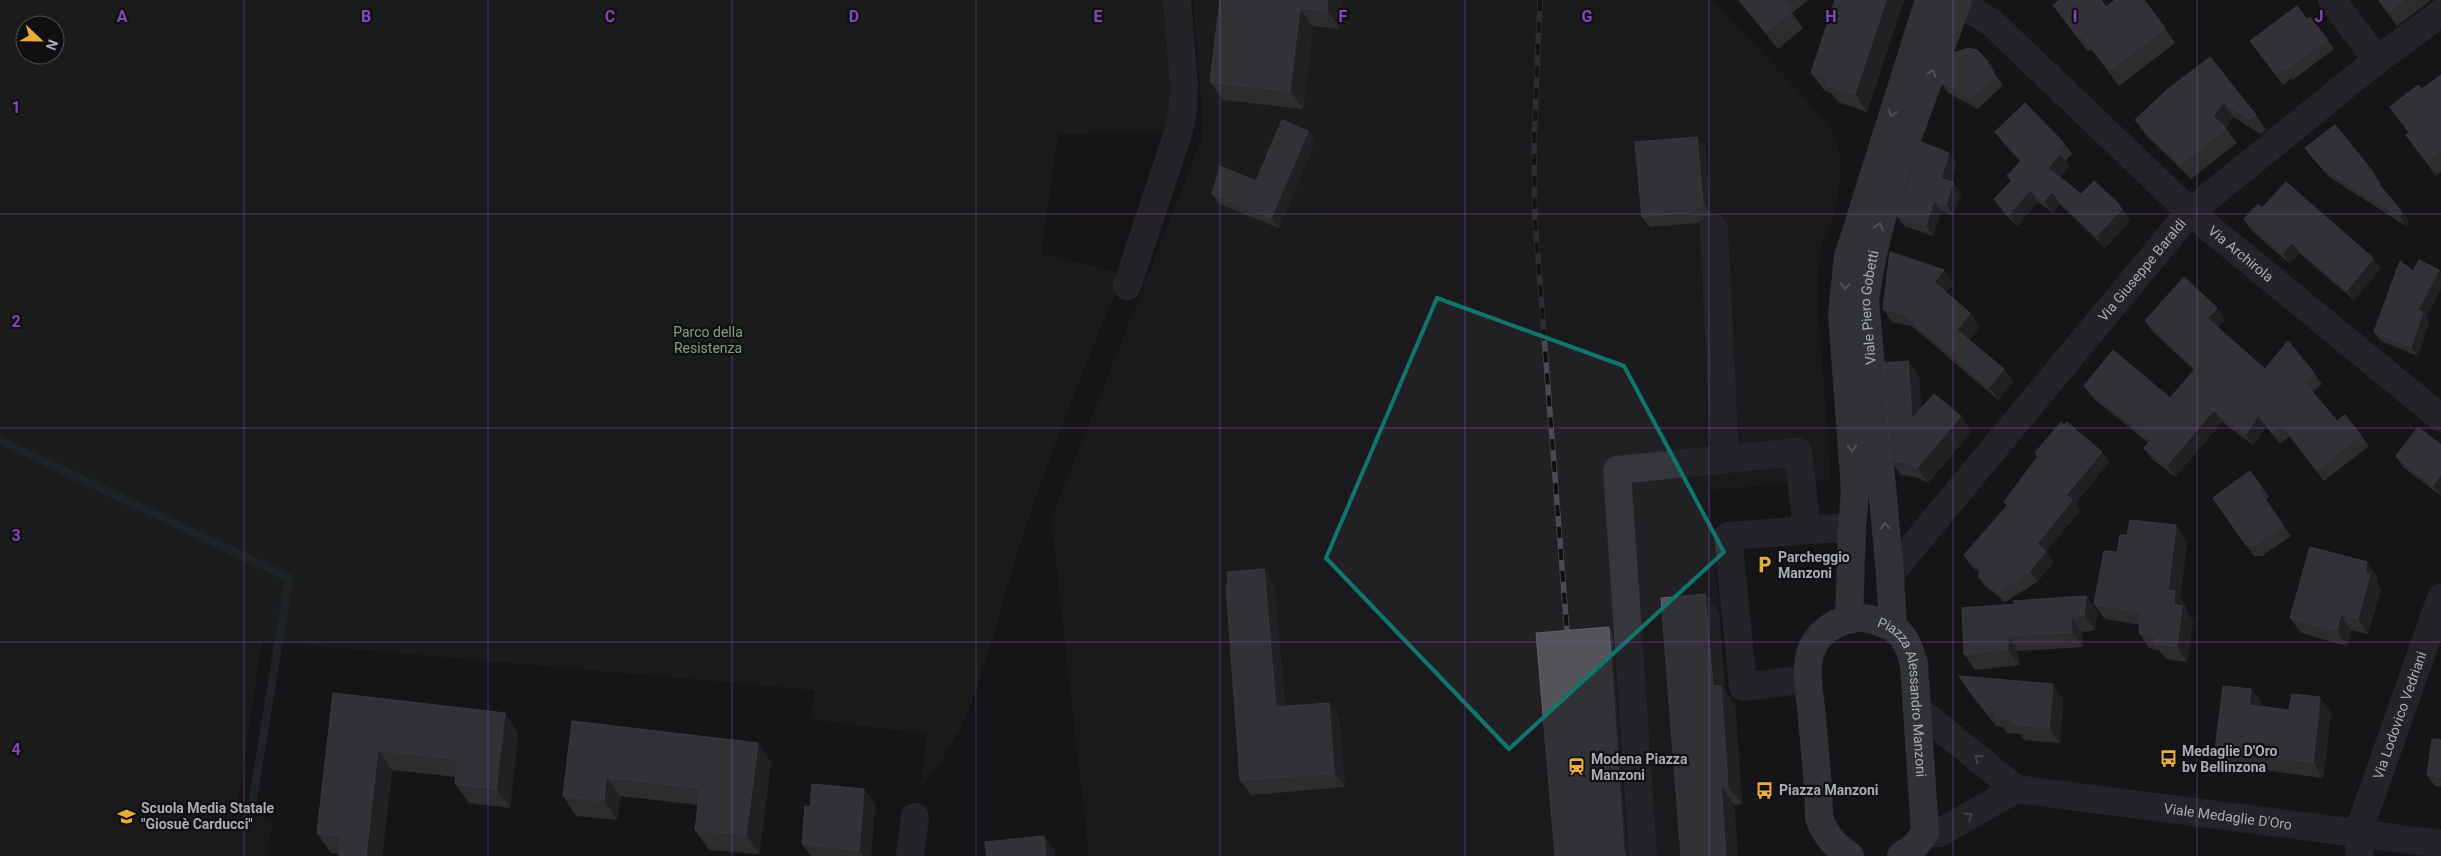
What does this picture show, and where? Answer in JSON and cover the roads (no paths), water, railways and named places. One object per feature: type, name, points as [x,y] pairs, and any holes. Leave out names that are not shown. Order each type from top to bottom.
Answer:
[{"type":"main road","name":"Viale Piero Gobetti","points":[[1849,620],[1855,491],[1842,314],[1848,257],[1929,0]]},
{"type":"main road","name":"Viale Piero Gobetti","points":[[1893,627],[1890,574],[1865,301],[1870,258],[1884,206],[1958,1]]},
{"type":"main road","name":"Piazza Alessandro Manzoni","points":[[1849,856],[1834,846],[1826,834],[1820,818],[1808,679],[1811,652],[1823,632],[1835,624],[1849,620],[1872,619],[1893,627],[1908,642],[1914,664],[1925,833]]},
{"type":"main road","points":[[1901,856],[1915,846],[1925,833]]},
{"type":"street","points":[[1127,286],[1179,130],[1183,108],[1177,0]]},
{"type":"street","points":[[2332,0],[2378,60]]},
{"type":"street","name":"Via Archirola","points":[[1958,1],[1992,23],[2190,212],[2441,418]]},
{"type":"street","name":"Via Giuseppe Baraldi","points":[[1890,574],[2190,212],[2378,60],[2441,13]]},
{"type":"street","points":[[1714,228],[1725,459]]},
{"type":"street","points":[[1643,856],[1616,470],[1798,452],[1807,530]]},
{"type":"street","points":[[1808,679],[1743,687],[1728,536],[1852,528]]},
{"type":"street","name":"Via Lodovico Vedriani","points":[[2359,845],[2441,598]]},
{"type":"street","points":[[1917,709],[2016,789],[1939,833],[1925,833]]},
{"type":"street","name":"Viale Medaglie D'Oro","points":[[2016,789],[2359,845],[2441,844]]},
{"type":"street","points":[[910,856],[915,817]]},
{"type":"waterway","points":[[0,440],[289,578],[253,799]]},
{"type":"railway","points":[[1540,0],[1534,143],[1535,220],[1568,644]]},
{"type":"place","name":"Parcheggio Manzoni","points":[[1764,565]]},
{"type":"place","name":"Medaglie D'Oro bv Bellinzona","points":[[2168,759]]},
{"type":"place","name":"Modena Piazza Manzoni","points":[[1577,767]]},
{"type":"place","name":"Piazza Manzoni","points":[[1765,790]]},
{"type":"place","name":"Scuola Media Statale \"Giosuè Carducci\"","points":[[127,816]]},
{"type":"park label","name":"Parco della Resistenza","points":[[708,340]]}]
